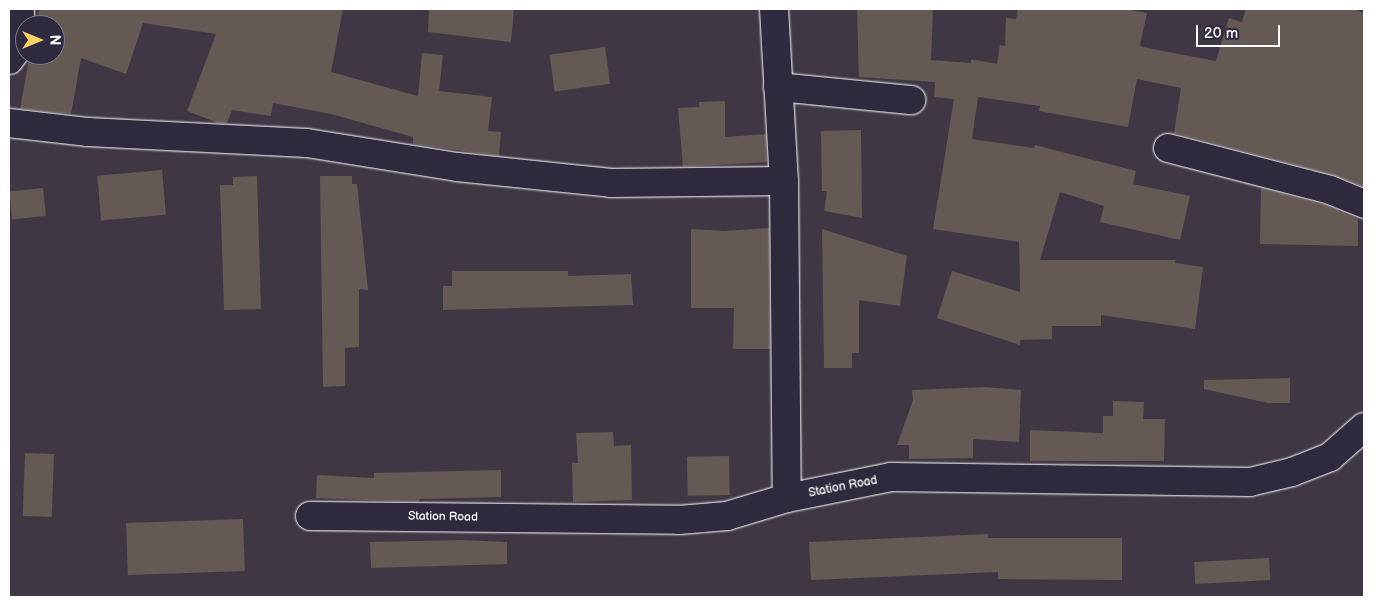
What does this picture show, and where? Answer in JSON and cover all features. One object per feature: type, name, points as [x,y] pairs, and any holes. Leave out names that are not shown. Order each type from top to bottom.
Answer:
[{"type":"street","points":[[9,60],[21,44],[20,9]]},
{"type":"street","points":[[774,9],[784,181],[787,498]]},
{"type":"street","points":[[778,87],[910,100]]},
{"type":"street","points":[[9,123],[88,132],[307,143],[457,167],[601,182],[784,181]]},
{"type":"street","points":[[1168,148],[1330,190],[1364,204]]},
{"type":"street","name":"Station Road","points":[[310,516],[679,520],[727,516],[787,498],[891,477],[1250,482],[1292,472],[1330,457],[1364,427]]},
{"type":"building","points":[[39,9],[343,9],[331,72],[418,96],[422,53],[443,55],[439,91],[492,97],[488,131],[501,132],[499,156],[413,144],[413,137],[331,114],[273,103],[271,116],[232,110],[227,123],[218,123],[187,111],[216,34],[143,23],[126,74],[81,58],[71,114],[20,109],[28,65],[65,65],[65,15],[38,15]]},
{"type":"building","points":[[429,9],[514,9],[511,42],[428,32]]},
{"type":"building","points":[[857,9],[933,9],[931,60],[971,63],[971,59],[997,64],[1000,45],[1005,46],[1006,18],[1016,19],[1018,9],[1125,9],[1147,13],[1140,45],[1142,47],[1216,61],[1229,18],[1242,22],[1246,9],[1353,9],[1364,13],[1364,187],[1334,175],[1174,133],[1181,88],[1137,79],[1128,127],[1039,111],[1040,106],[978,97],[972,139],[1034,148],[1035,145],[1136,171],[1133,184],[1190,196],[1180,240],[1100,222],[1104,206],[1060,192],[1040,260],[1176,260],[1175,263],[1203,267],[1195,329],[1101,315],[1101,326],[1052,326],[1052,339],[1020,340],[1020,345],[937,318],[952,271],[1020,292],[1019,242],[933,229],[954,99],[934,97],[935,82],[859,77]]},
{"type":"building","points":[[605,47],[610,84],[555,91],[550,55]]},
{"type":"building","points":[[725,101],[725,137],[766,134],[767,162],[683,167],[678,108],[699,107],[699,102]]},
{"type":"building","points":[[861,130],[862,218],[824,211],[827,191],[822,191],[821,131]]},
{"type":"building","points":[[162,170],[166,215],[101,220],[97,176]]},
{"type":"building","points":[[257,176],[261,309],[224,310],[220,185],[233,185],[233,177]]},
{"type":"building","points":[[320,176],[352,176],[352,184],[357,184],[368,290],[359,289],[359,347],[345,348],[345,386],[323,387]]},
{"type":"building","points":[[43,188],[46,216],[12,219],[9,192]]},
{"type":"building","points":[[1261,188],[1325,205],[1358,219],[1358,246],[1260,244]]},
{"type":"building","points":[[769,228],[770,349],[733,349],[734,308],[691,308],[691,229],[725,231]]},
{"type":"building","points":[[822,229],[907,256],[900,306],[859,300],[859,353],[852,353],[852,368],[824,368]]},
{"type":"building","points":[[452,271],[568,271],[568,276],[631,274],[633,305],[443,310],[443,286],[452,286]]},
{"type":"building","points":[[1290,378],[1290,403],[1268,403],[1204,389],[1204,380]]},
{"type":"building","points":[[985,387],[1021,390],[1019,442],[973,439],[973,458],[909,459],[909,445],[897,445],[913,400],[912,390]]},
{"type":"building","points":[[1113,401],[1144,402],[1143,419],[1165,419],[1164,461],[1030,461],[1030,430],[1103,433],[1103,416],[1113,416]]},
{"type":"building","points":[[613,432],[614,446],[631,445],[632,500],[573,502],[572,463],[578,463],[576,433]]},
{"type":"building","points":[[25,453],[54,454],[52,517],[23,516]]},
{"type":"building","points":[[729,456],[730,495],[688,496],[687,457]]},
{"type":"building","points":[[501,470],[501,497],[419,499],[419,502],[316,498],[317,475],[374,478],[374,473]]},
{"type":"building","points":[[243,519],[245,571],[128,575],[126,523]]},
{"type":"building","points":[[988,534],[988,538],[1122,538],[1122,580],[998,579],[998,572],[811,580],[809,542]]},
{"type":"building","points":[[463,540],[507,542],[507,564],[371,568],[370,542]]},
{"type":"building","points":[[1269,558],[1270,580],[1195,584],[1194,562]]}]
